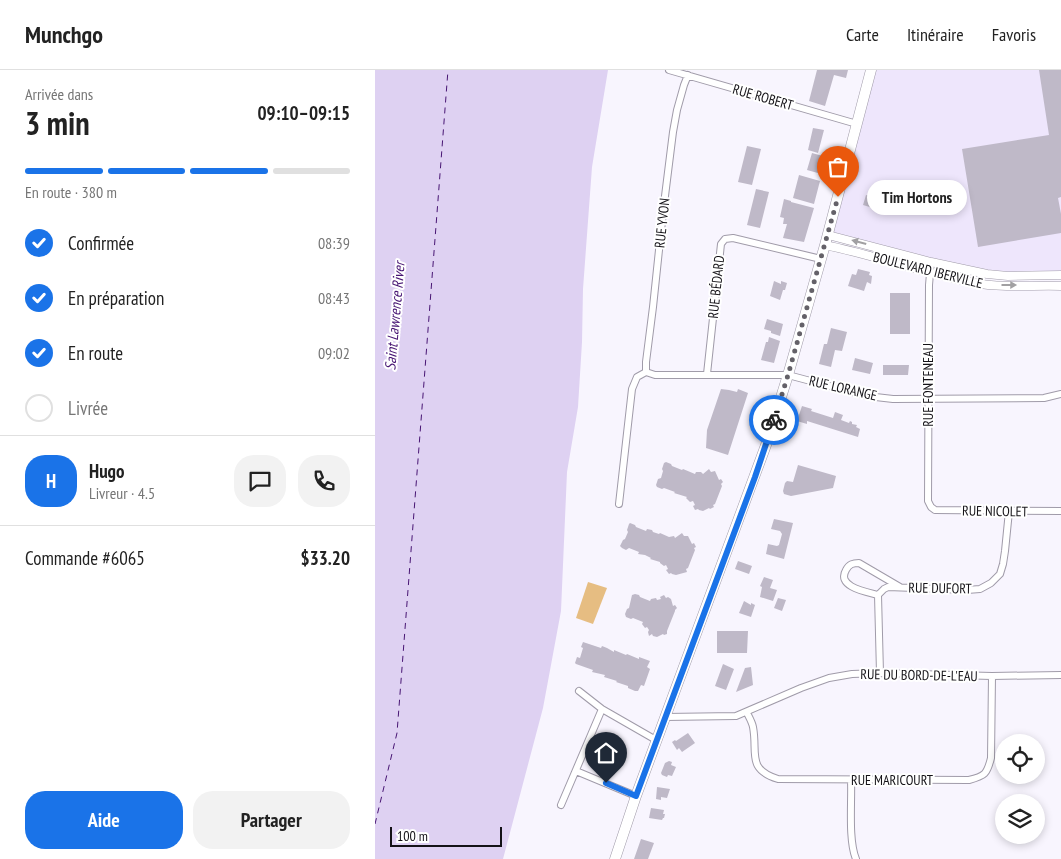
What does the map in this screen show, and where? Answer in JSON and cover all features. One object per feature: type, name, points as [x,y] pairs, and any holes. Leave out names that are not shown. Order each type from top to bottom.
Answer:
[{"type":"main road","points":[[615,859],[656,740],[755,477],[788,375],[825,246],[871,70]]},
{"type":"street","name":"RUE ROBERT","points":[[669,70],[857,124]]},
{"type":"street","name":"RUE YVON","points":[[646,372],[672,138],[677,110],[688,75]]},
{"type":"street","name":"BOULEVARD IBERVILLE","points":[[828,234],[931,262],[987,274],[1008,276],[1061,275]]},
{"type":"street","name":"RUE BÉDARD","points":[[707,374],[721,244],[725,239],[733,238],[821,259]]},
{"type":"street","name":"BOULEVARD IBERVILLE","points":[[825,246],[986,284],[1061,286]]},
{"type":"street","name":"RUE FONTENEAU","points":[[931,262],[928,399],[928,501],[931,507]]},
{"type":"street","name":"RUE LORANGE","points":[[646,372],[655,375],[788,375],[867,396],[893,399],[1044,398],[1061,394]]},
{"type":"street","points":[[619,504],[632,389],[637,378],[646,372]]},
{"type":"street","name":"RUE NICOLET","points":[[931,507],[935,510],[1061,512]]},
{"type":"street","name":"RUE DUFORT","points":[[901,588],[859,563],[849,565],[845,572],[844,579],[846,582],[856,588],[878,595],[888,587],[901,588],[967,590],[980,589],[991,583],[1000,574],[1003,564],[1009,511]]},
{"type":"street","points":[[878,595],[880,673]]},
{"type":"street","name":"RUE DU BORD-DE-L'EAU","points":[[665,717],[736,716],[793,691],[829,678],[852,674],[1061,676]]},
{"type":"street","name":"RUE MARICOURT","points":[[747,712],[753,727],[755,760],[759,769],[768,776],[778,779],[969,780],[980,777],[988,770],[991,758],[992,676]]},
{"type":"street","points":[[579,691],[602,709],[656,740]]},
{"type":"street","points":[[561,805],[602,709]]},
{"type":"street","points":[[576,771],[636,796]]},
{"type":"street","points":[[851,780],[853,853],[856,859]]},
{"type":"shaded area","points":[[871,70],[1061,70],[1061,275],[987,274],[828,235]]},
{"type":"shaded area","points":[[588,582],[607,588],[593,624],[576,618]]},
{"type":"water","name":"Saint Lawrence River","points":[[375,70],[608,70],[592,167],[583,289],[578,407],[567,472],[561,611],[543,708],[503,859],[375,859]]},
{"type":"building","points":[[817,70],[848,70],[846,78],[834,75],[825,106],[809,101]]},
{"type":"building","points":[[1039,70],[1061,70],[1061,197],[1058,198],[1061,214],[1061,233],[978,247],[962,149],[1049,135]]},
{"type":"building","points":[[813,128],[824,130],[818,153],[808,150]]},
{"type":"building","points":[[747,146],[761,149],[752,185],[738,182]]},
{"type":"building","points":[[812,153],[830,158],[825,175],[807,170]]},
{"type":"building","points":[[799,175],[820,181],[814,204],[793,198]]},
{"type":"building","points":[[756,189],[769,192],[760,228],[747,225]]},
{"type":"building","points":[[866,195],[891,201],[889,207],[894,209],[893,212],[887,210],[888,207],[884,206],[883,211],[863,205]]},
{"type":"building","points":[[784,199],[814,208],[804,242],[783,238],[787,224],[783,224],[784,218],[780,217]]},
{"type":"building","points":[[858,269],[870,272],[869,275],[872,276],[871,284],[867,282],[864,291],[848,286],[852,274],[856,275]]},
{"type":"building","points":[[774,281],[781,284],[781,281],[787,283],[780,300],[770,296]]},
{"type":"building","points":[[890,293],[910,293],[910,334],[890,334]]},
{"type":"building","points":[[767,319],[783,324],[780,336],[764,329]]},
{"type":"building","points":[[831,328],[847,332],[842,351],[835,350],[831,367],[819,364],[824,344],[827,344]]},
{"type":"building","points":[[769,337],[780,341],[774,363],[761,360]]},
{"type":"building","points":[[855,358],[873,363],[870,374],[852,370]]},
{"type":"building","points":[[883,365],[909,365],[908,375],[883,375]]},
{"type":"building","points":[[721,389],[737,392],[738,389],[748,393],[728,455],[706,448],[707,430]]},
{"type":"building","points":[[802,406],[833,418],[835,412],[843,415],[841,420],[849,423],[850,421],[860,429],[858,437],[807,421],[807,424],[797,421]]},
{"type":"building","points":[[666,462],[695,474],[696,472],[701,472],[703,474],[709,469],[711,472],[715,471],[719,480],[721,479],[723,482],[713,505],[714,507],[703,511],[695,510],[693,501],[690,502],[687,497],[657,487],[658,479],[661,478],[662,469]]},
{"type":"building","points":[[798,465],[836,476],[833,488],[791,496],[784,494],[785,483],[787,481],[793,482]]},
{"type":"building","points":[[774,519],[793,523],[784,559],[766,554],[768,544],[779,545],[782,534],[780,531],[771,529]]},
{"type":"building","points":[[630,523],[646,531],[647,529],[652,530],[669,537],[674,536],[675,538],[682,533],[684,536],[688,536],[696,547],[686,569],[687,572],[676,575],[669,574],[666,570],[668,569],[666,565],[664,566],[660,562],[638,554],[639,552],[629,548],[626,550],[622,548],[620,546],[625,539]]},
{"type":"building","points":[[738,561],[752,566],[749,574],[735,569]]},
{"type":"building","points":[[764,577],[773,580],[770,588],[777,590],[773,601],[760,597],[762,587],[760,586]]},
{"type":"building","points":[[635,594],[650,601],[656,598],[657,600],[661,599],[660,597],[664,595],[666,598],[671,599],[673,606],[675,605],[677,608],[667,634],[657,637],[652,634],[649,636],[649,630],[642,624],[643,622],[626,617],[625,614],[629,608],[632,595]]},
{"type":"building","points":[[778,598],[786,600],[782,611],[774,608]]},
{"type":"building","points":[[744,601],[755,605],[751,617],[739,613]]},
{"type":"building","points":[[717,631],[748,631],[747,653],[717,653]]},
{"type":"building","points":[[583,642],[650,661],[647,667],[650,669],[644,686],[641,685],[638,691],[635,691],[617,681],[604,677],[605,675],[592,672],[593,670],[576,664],[577,657],[580,658]]},
{"type":"building","points":[[723,664],[734,669],[726,690],[715,686]]},
{"type":"building","points":[[751,667],[753,685],[736,692],[745,668]]},
{"type":"building","points":[[688,733],[695,743],[682,752],[679,748],[677,750],[672,742]]},
{"type":"building","points":[[672,762],[671,765],[676,767],[672,776],[668,775],[667,777],[661,773],[665,763]]},
{"type":"building","points":[[657,787],[670,789],[667,798],[661,797],[661,800],[656,799]]},
{"type":"building","points":[[651,808],[664,810],[664,818],[662,820],[649,818]]},
{"type":"building","points":[[641,839],[654,843],[648,859],[634,859]]},
{"type":"ferry route","points":[[375,824],[397,733],[448,70]]},
{"type":"way so far","points":[[774,420],[838,197]]},
{"type":"place","name":"Tim Hortons","points":[[838,197]]},
{"type":"route","points":[[606,783],[636,796],[755,477],[774,420]]}]
